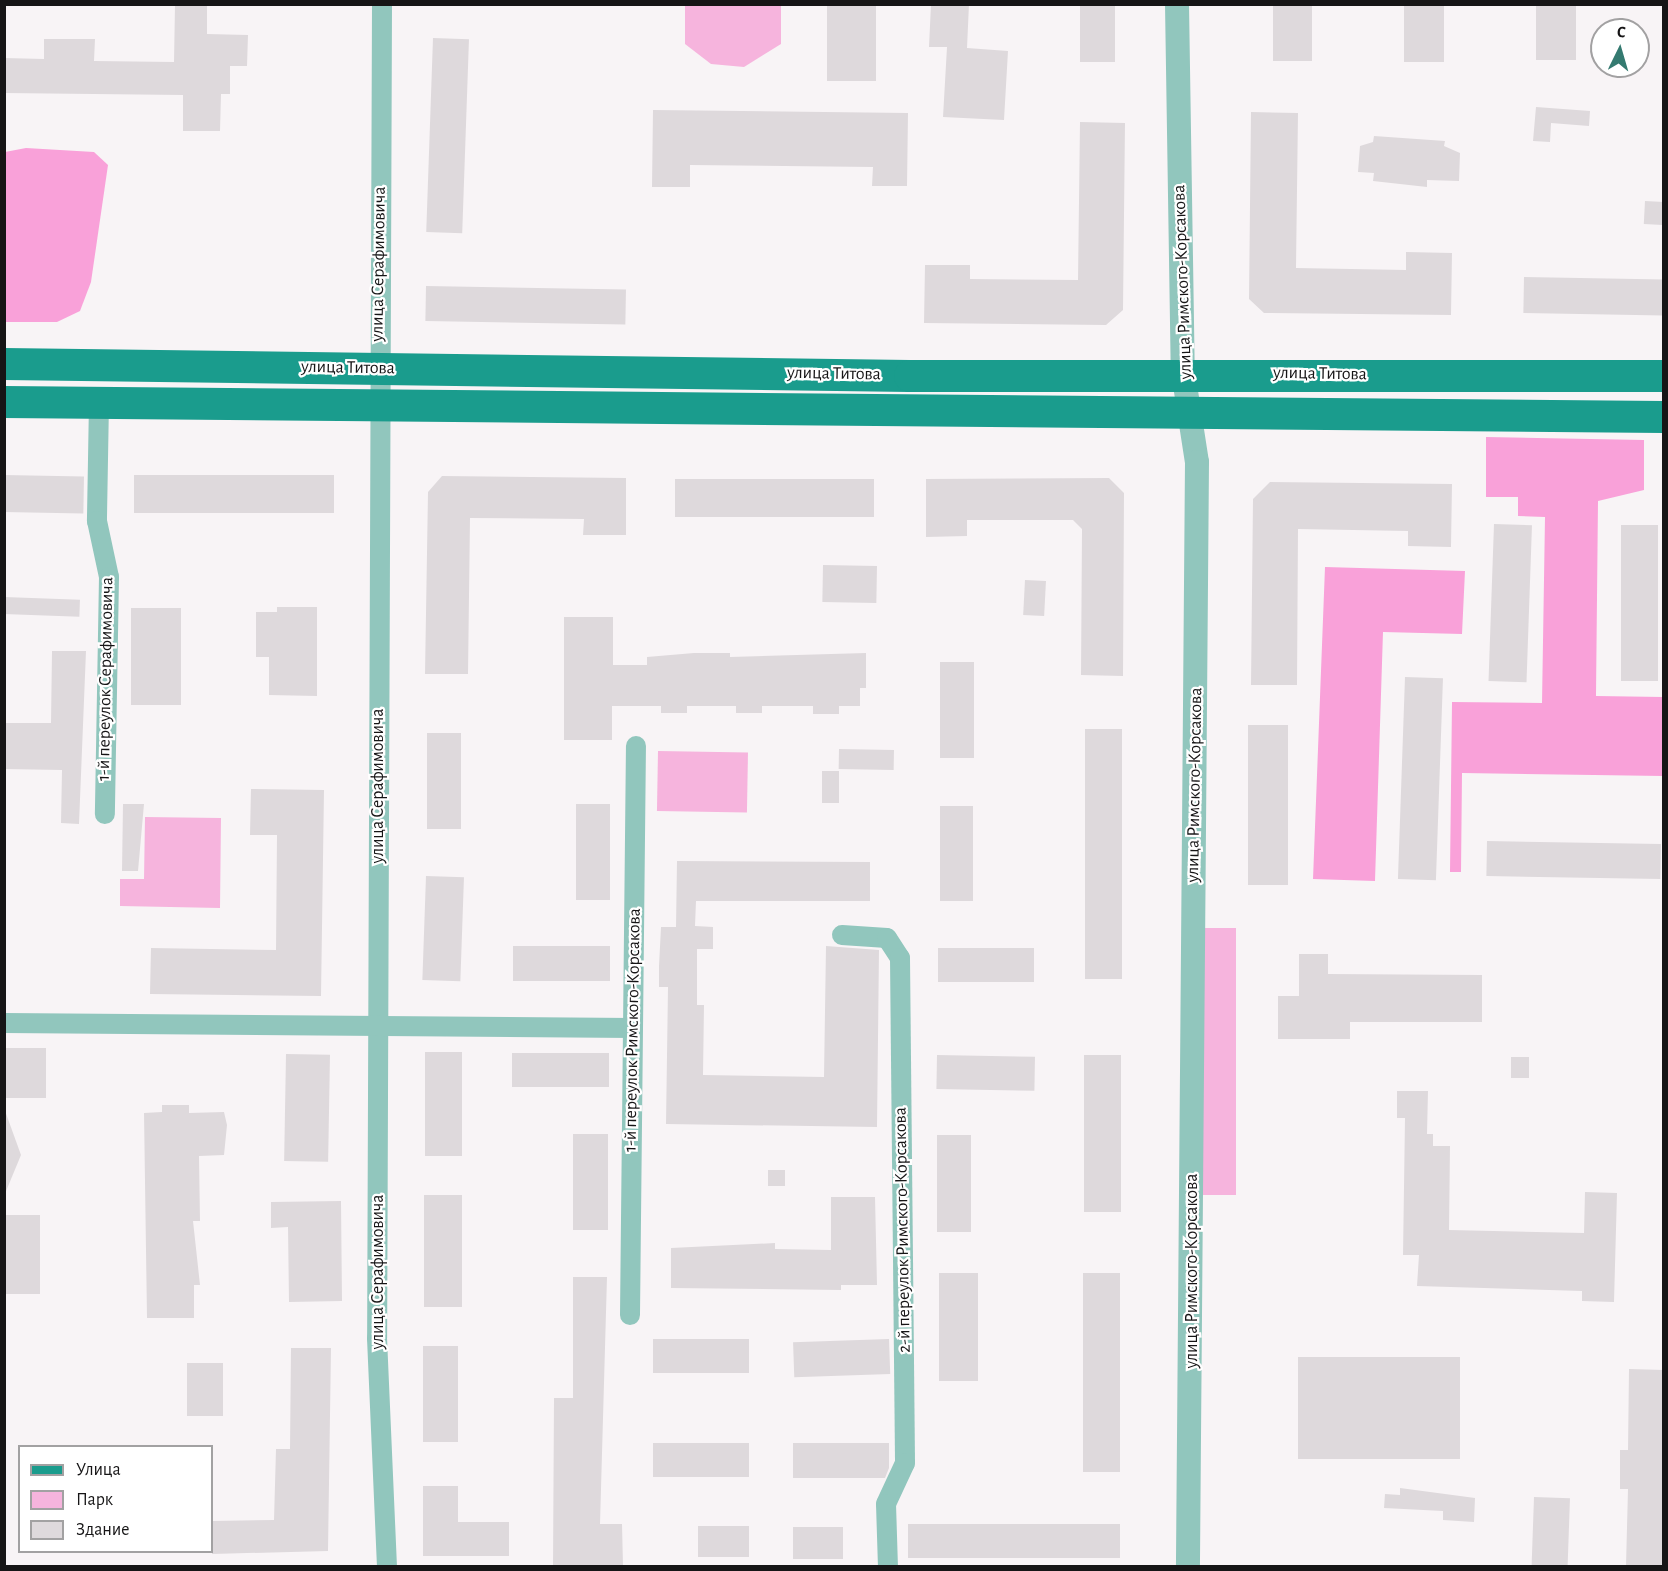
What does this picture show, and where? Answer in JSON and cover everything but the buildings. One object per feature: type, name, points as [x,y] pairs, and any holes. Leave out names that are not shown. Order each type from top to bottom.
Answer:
[{"type":"main road","name":"улица Титова","points":[[4,364],[910,376],[1183,372],[1664,376]]},
{"type":"main road","name":"улица Титова","points":[[4,402],[1189,410],[1664,417]]},
{"type":"street","name":"улица Серафимовича","points":[[382,4],[377,368],[376,1027],[377,1338],[387,1566]]},
{"type":"street","name":"улица Римского-Корсакова","points":[[1177,4],[1183,372],[1197,474],[1188,1566]]},
{"type":"street","name":"1-й переулок Серафимовича","points":[[99,402],[97,521],[109,577],[105,814]]},
{"type":"street","name":"1-й переулок Римского-Корсакова","points":[[630,1315],[636,746]]},
{"type":"street","name":"2-й переулок Римского-Корсакова","points":[[842,935],[877,934],[887,938],[900,958],[905,1463],[886,1504],[888,1566]]},
{"type":"street","points":[[4,1023],[633,1028]]},
{"type":"green space","points":[[685,5],[781,5],[781,44],[744,67],[711,64],[685,44]]},
{"type":"green space","points":[[658,751],[748,753],[747,813],[657,811]]},
{"type":"green space","points":[[145,817],[221,818],[220,908],[120,906],[120,879],[144,879]]},
{"type":"green space","points":[[1203,928],[1236,928],[1236,1195],[1203,1195]]},
{"type":"shaded area","points":[[26,148],[94,152],[108,165],[91,282],[80,311],[57,322],[5,322],[5,152]]},
{"type":"shaded area","points":[[1486,437],[1644,440],[1644,490],[1598,501],[1596,696],[1663,697],[1663,776],[1462,773],[1461,872],[1450,872],[1452,702],[1542,703],[1545,517],[1518,516],[1518,497],[1486,497]]},
{"type":"shaded area","points":[[1325,567],[1465,571],[1462,634],[1383,632],[1375,881],[1313,879]]}]
